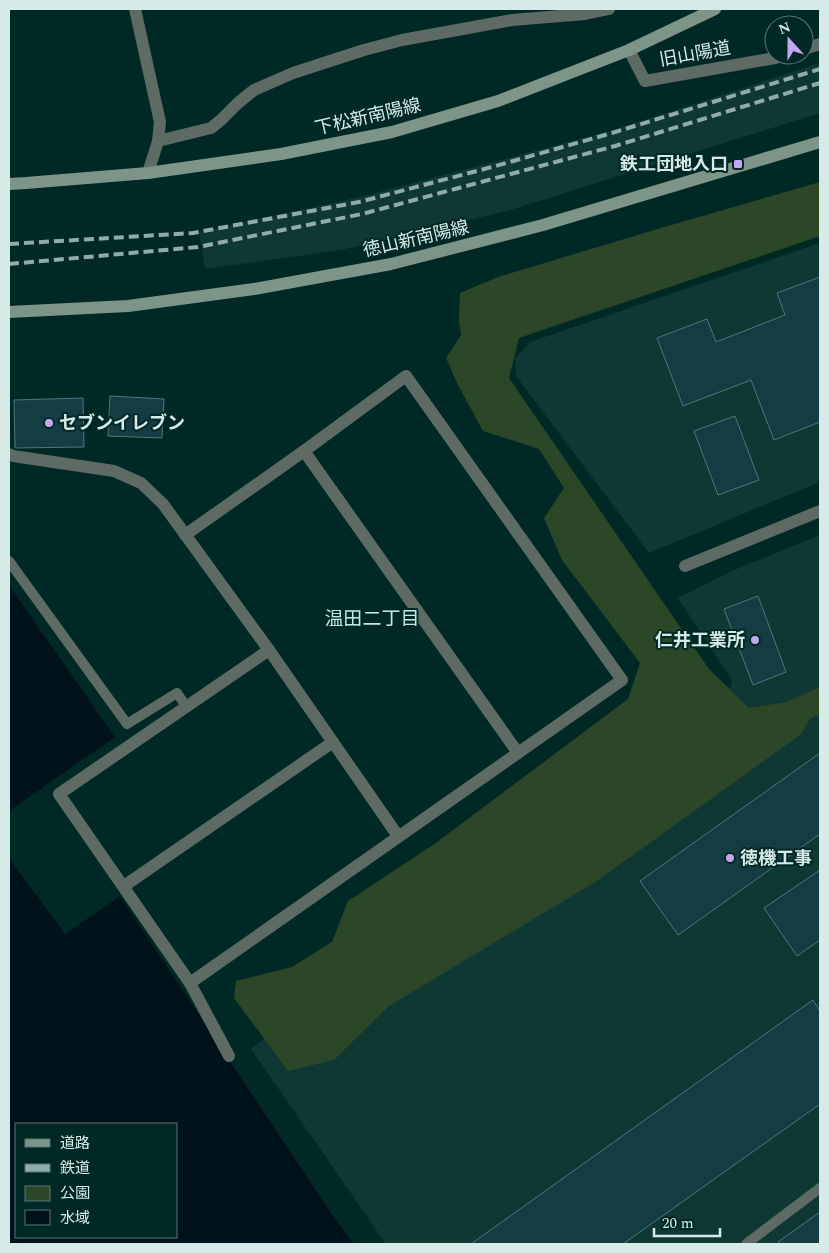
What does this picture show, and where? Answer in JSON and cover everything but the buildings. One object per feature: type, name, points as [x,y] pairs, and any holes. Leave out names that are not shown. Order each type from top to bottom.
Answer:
[{"type":"main road","name":"下松新南陽線","points":[[9,184],[148,173],[281,154],[392,132],[498,100],[629,50],[716,9]]},
{"type":"main road","name":"徳山新南陽線","points":[[9,312],[128,306],[254,289],[391,264],[543,225],[820,142]]},
{"type":"street","points":[[136,9],[160,122],[158,141],[148,173]]},
{"type":"street","points":[[158,141],[211,128],[254,90],[293,73],[364,50],[402,40],[512,20],[585,14],[609,9]]},
{"type":"street","name":"旧山陽道","points":[[629,50],[645,80],[764,60]]},
{"type":"street","points":[[185,535],[406,376],[622,680],[190,983]]},
{"type":"street","points":[[304,451],[518,753]]},
{"type":"street","points":[[9,454],[114,470],[141,483],[163,504],[398,836]]},
{"type":"street","points":[[685,566],[820,511]]},
{"type":"street","points":[[229,1056],[190,983],[59,794],[268,650]]},
{"type":"street","points":[[124,886],[333,742]]},
{"type":"lane","points":[[9,561],[127,724],[177,693],[186,706]]},
{"type":"lane","points":[[746,1244],[820,1188]]},
{"type":"shaded area","points":[[820,63],[820,113],[507,211],[341,250],[205,269],[199,232],[364,196],[610,131]]},
{"type":"shaded area","points":[[820,243],[820,482],[649,553],[516,376],[515,359],[530,342]]},
{"type":"shaded area","points":[[820,535],[820,1244],[386,1244],[251,1049],[729,695],[732,680],[678,598],[732,571]]},
{"type":"green space","points":[[820,182],[820,236],[519,338],[509,378],[709,669],[749,708],[786,702],[820,687],[820,714],[810,719],[800,735],[597,881],[389,1006],[334,1060],[288,1071],[234,998],[236,981],[292,967],[332,942],[348,901],[433,845],[628,699],[640,663],[562,560],[544,518],[564,488],[539,449],[483,431],[458,385],[446,358],[461,335],[459,320],[460,293],[498,277]]},
{"type":"water","points":[[9,585],[115,737],[9,811]]},
{"type":"water","points":[[9,858],[65,934],[120,896],[333,1216],[354,1244],[9,1244]]},
{"type":"railway","points":[[9,244],[193,233],[359,202],[612,133],[820,69]]},
{"type":"railway","points":[[9,264],[198,247],[362,214],[615,146],[820,83]]},
{"type":"place","name":"鉄工団地入口","points":[[738,164]]},
{"type":"place","name":"セブンイレブン","points":[[49,423]]},
{"type":"place","name":"仁井工業所","points":[[755,640]]},
{"type":"place","name":"徳機工事","points":[[730,858]]},
{"type":"district","name":"温田二丁目","points":[[372,619]]}]
